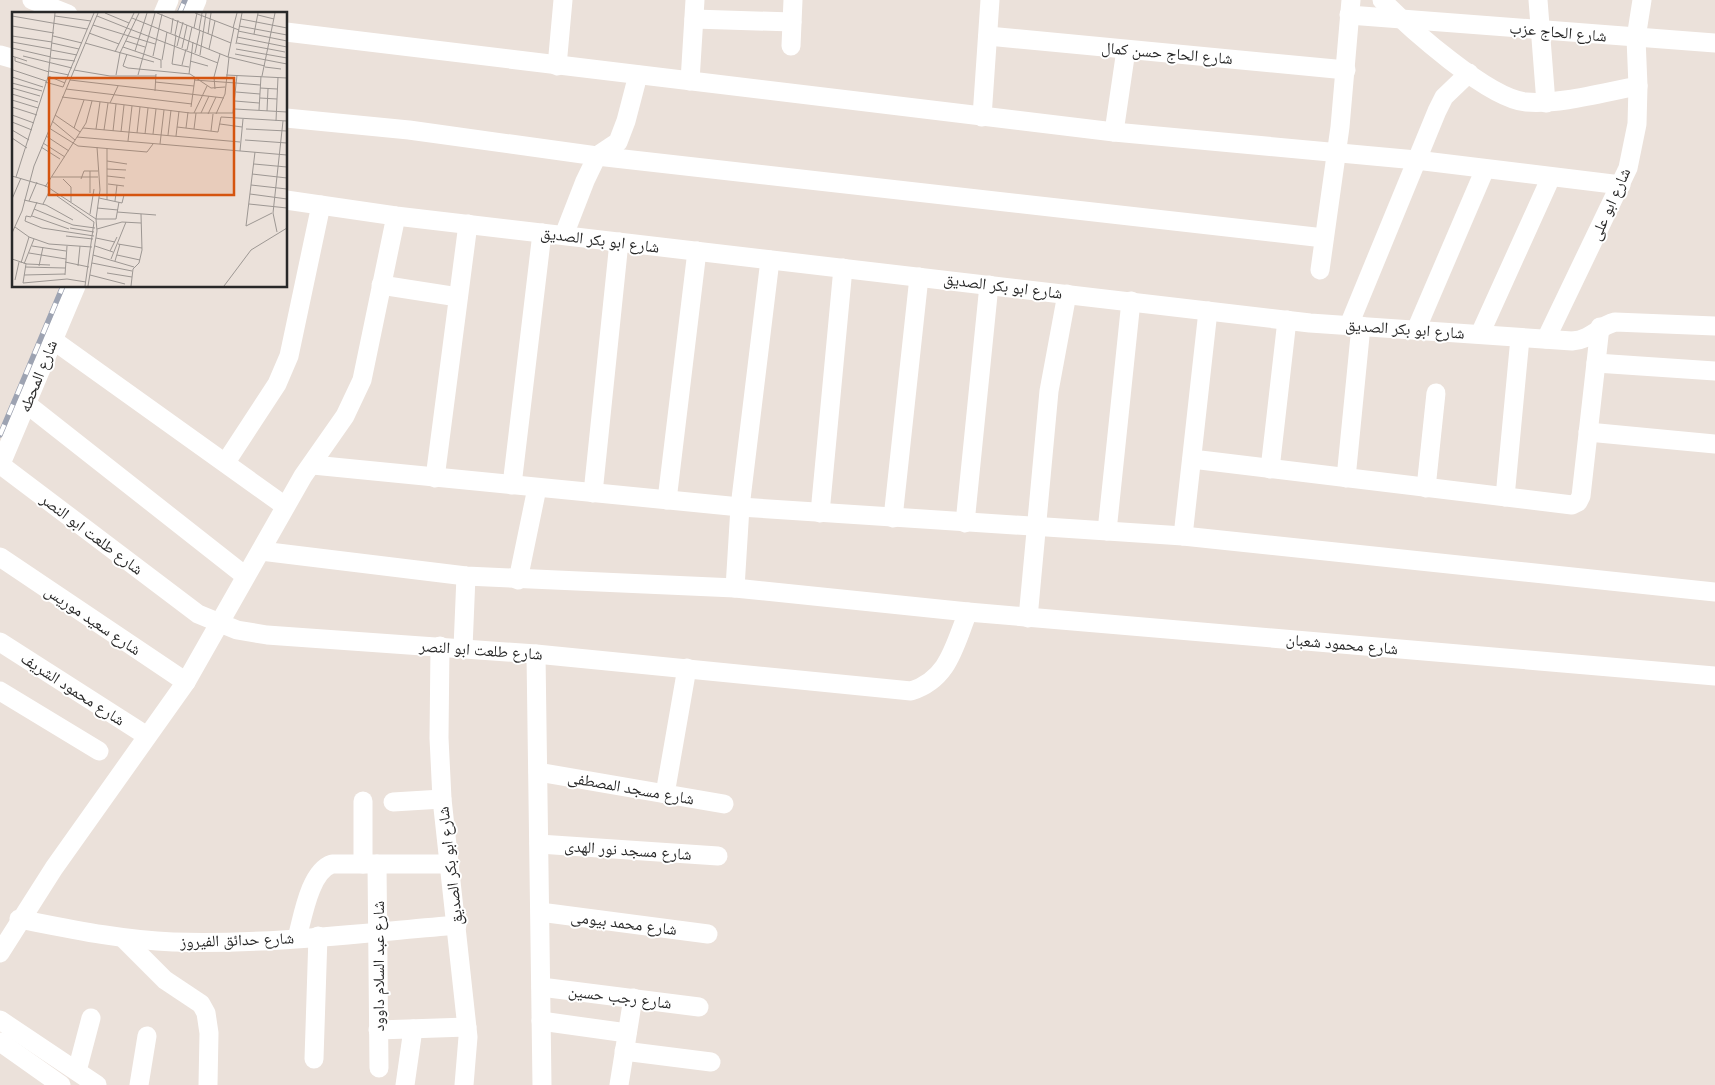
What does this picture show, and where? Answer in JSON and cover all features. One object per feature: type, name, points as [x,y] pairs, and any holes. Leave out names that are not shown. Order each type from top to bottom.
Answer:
[{"type":"street","points":[[32,0],[63,12]]},
{"type":"street","points":[[164,12],[169,0]]},
{"type":"street","points":[[192,12],[197,0]]},
{"type":"street","points":[[557,66],[563,0]]},
{"type":"street","points":[[690,81],[695,0]]},
{"type":"street","points":[[791,46],[793,0]]},
{"type":"street","points":[[982,117],[990,0]]},
{"type":"street","points":[[1382,0],[1401,20],[1469,73],[1503,96],[1524,102],[1546,103],[1638,86]]},
{"type":"street","points":[[1538,0],[1546,103]]},
{"type":"street","name":"شارع ابو على","points":[[1546,339],[1628,168],[1637,124],[1636,38],[1642,0]]},
{"type":"street","points":[[1320,270],[1346,70],[1350,8]]},
{"type":"street","name":"شارع الحاج عزب","points":[[1350,8],[1401,20],[1715,43]]},
{"type":"street","points":[[694,19],[792,22]]},
{"type":"street","points":[[288,32],[982,117],[1114,132],[1416,160],[1621,185]]},
{"type":"street","name":"شارع الحاج حسن كمال","points":[[988,36],[1346,70]]},
{"type":"street","points":[[1114,132],[1126,50]]},
{"type":"street","points":[[1346,478],[1355,326],[1416,160],[1444,97],[1469,73]]},
{"type":"street","points":[[564,235],[597,156],[618,142],[626,121],[638,75]]},
{"type":"street","points":[[288,118],[409,130],[597,156],[787,175],[1324,238]]},
{"type":"street","points":[[1416,330],[1485,169]]},
{"type":"street","points":[[1480,334],[1551,176]]},
{"type":"street","name":"شارع ابو بكر الصديق","points":[[288,200],[396,216],[1208,311],[1355,326],[1520,338],[1585,340],[1594,336],[1600,327],[1615,322],[1715,326]]},
{"type":"street","points":[[226,462],[277,384],[289,356],[320,205]]},
{"type":"street","points":[[0,953],[20,920],[186,682],[220,624],[244,575],[261,551],[302,476],[313,465],[345,416],[359,388],[396,216]]},
{"type":"street","points":[[435,478],[468,224]]},
{"type":"street","points":[[512,485],[542,233]]},
{"type":"street","points":[[593,493],[619,242]]},
{"type":"street","points":[[667,500],[697,251]]},
{"type":"street","points":[[735,588],[740,507],[770,260]]},
{"type":"street","points":[[820,513],[842,268]]},
{"type":"street","points":[[893,518],[919,277]]},
{"type":"street","points":[[381,285],[458,297]]},
{"type":"street","points":[[965,523],[989,285]]},
{"type":"street","name":"شارع المحطه","points":[[0,466],[28,404],[75,288]]},
{"type":"street","points":[[1028,618],[1049,391],[1067,294]]},
{"type":"street","points":[[1107,531],[1131,301]]},
{"type":"street","points":[[1183,536],[1208,311]]},
{"type":"street","points":[[1270,469],[1287,320]]},
{"type":"street","points":[[1192,459],[1572,505],[1578,502],[1580,496],[1600,327]]},
{"type":"street","points":[[1505,497],[1520,338]]},
{"type":"street","points":[[53,340],[285,506]]},
{"type":"street","points":[[1596,363],[1715,371]]},
{"type":"street","points":[[1426,488],[1436,394]]},
{"type":"street","points":[[28,404],[244,575]]},
{"type":"street","points":[[1588,432],[1715,444]]},
{"type":"street","points":[[313,465],[740,507],[1036,528],[1183,536],[1715,592]]},
{"type":"street","name":"شارع طلعت ابو النصر","points":[[0,466],[181,602],[220,624],[237,630],[267,634],[536,654],[911,691],[927,686],[940,676],[968,612]]},
{"type":"street","points":[[518,580],[537,488]]},
{"type":"street","name":"شارع محمود شعبان","points":[[261,551],[466,576],[518,580],[735,588],[1028,618],[1715,676]]},
{"type":"street","name":"شارع سعيد موريس","points":[[0,558],[186,682]]},
{"type":"street","points":[[463,648],[466,576]]},
{"type":"street","name":"شارع محمود الشريف","points":[[0,642],[147,736]]},
{"type":"street","name":"شارع ابو بكر الصديق","points":[[440,646],[438,738],[442,799],[467,1027],[468,1053],[464,1085]]},
{"type":"street","points":[[536,654],[542,1085]]},
{"type":"street","points":[[665,794],[687,668]]},
{"type":"street","points":[[0,691],[99,751]]},
{"type":"street","name":"شارع مسجد المصطفى","points":[[538,772],[724,804]]},
{"type":"street","points":[[393,802],[442,799]]},
{"type":"street","name":"شارع عبد السلام داوود","points":[[363,801],[378,931],[379,1068]]},
{"type":"street","name":"شارع مسجد نور الهدى","points":[[538,844],[718,856]]},
{"type":"street","points":[[297,938],[316,876],[320,870],[332,864],[450,864]]},
{"type":"street","name":"شارع محمد بيومى","points":[[540,912],[708,934]]},
{"type":"street","name":"شارع حدائق الفيروز","points":[[20,920],[123,938],[220,942],[297,938],[457,925]]},
{"type":"street","points":[[314,1059],[318,936]]},
{"type":"street","points":[[123,938],[165,980],[201,1004],[206,1012],[209,1033],[208,1085]]},
{"type":"street","name":"شارع رجب حسين","points":[[541,987],[699,1006]]},
{"type":"street","points":[[619,1085],[633,998]]},
{"type":"street","points":[[77,1072],[91,1018]]},
{"type":"street","points":[[0,1020],[97,1085]]},
{"type":"street","points":[[542,1021],[711,1062]]},
{"type":"street","points":[[378,1030],[467,1027]]},
{"type":"street","points":[[405,1085],[413,1029]]},
{"type":"street","points":[[139,1085],[147,1036]]},
{"type":"street","points":[[2,1049],[42,1079],[61,1085]]},
{"type":"railway","points":[[180,12],[185,0]]},
{"type":"railway","points":[[0,435],[62,288]]}]
